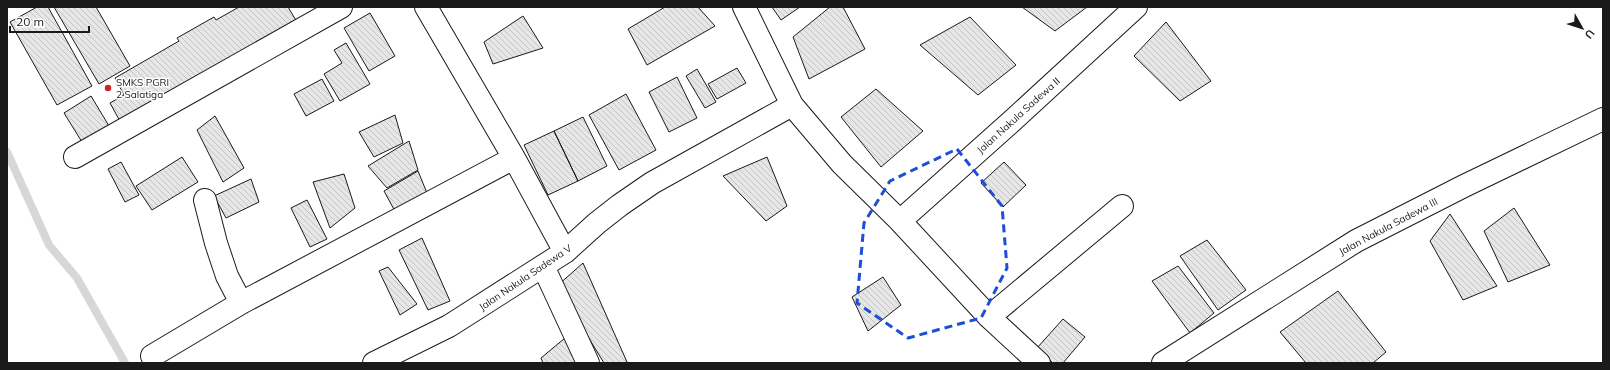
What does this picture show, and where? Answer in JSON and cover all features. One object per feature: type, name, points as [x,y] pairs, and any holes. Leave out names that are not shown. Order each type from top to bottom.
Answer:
[{"type":"street","points":[[74,157],[341,7]]},
{"type":"street","points":[[426,7],[514,158],[565,252]]},
{"type":"street","points":[[744,7],[792,105],[842,164],[900,221],[989,317],[1038,363]]},
{"type":"street","name":"Jalan Nakula Sadewa II","points":[[900,221],[1136,7]]},
{"type":"street","name":"Jalan Nakula Sadewa V","points":[[374,363],[449,326],[565,252],[597,223],[652,183],[792,105]]},
{"type":"street","name":"Jalan Nakula Sadewa III","points":[[1163,363],[1356,241],[1464,186],[1603,119]]},
{"type":"street","points":[[152,356],[241,303],[514,158]]},
{"type":"street","points":[[205,200],[222,263],[241,303]]},
{"type":"street","points":[[989,317],[1122,206]]},
{"type":"street","points":[[543,266],[588,363]]},
{"type":"highlighted area","points":[[957,149],[1002,206],[1007,268],[981,318],[908,338],[857,303],[864,223],[890,181]]},
{"type":"building","points":[[37,7],[48,7],[92,86],[57,105],[10,22]]},
{"type":"building","points":[[54,7],[96,7],[130,66],[99,84]]},
{"type":"building","points":[[239,7],[288,7],[297,22],[121,123],[110,103],[124,95],[115,78],[179,41],[177,38],[214,17],[216,20]]},
{"type":"building","points":[[665,7],[698,7],[715,26],[647,65],[628,29]]},
{"type":"building","points":[[772,7],[800,7],[781,20]]},
{"type":"building","points":[[830,7],[843,7],[865,49],[809,79],[793,37]]},
{"type":"building","points":[[1022,7],[1087,7],[1055,31]]},
{"type":"building","points":[[370,13],[395,56],[369,71],[344,28]]},
{"type":"building","points":[[523,16],[543,48],[493,64],[484,42]]},
{"type":"building","points":[[970,17],[1016,65],[978,95],[920,45]]},
{"type":"building","points":[[1166,22],[1211,81],[1180,101],[1134,56]]},
{"type":"building","points":[[346,43],[370,84],[340,101],[324,74],[342,63],[334,50]]},
{"type":"building","points":[[737,68],[746,83],[717,99],[708,84]]},
{"type":"building","points":[[697,69],[716,102],[705,108],[686,76]]},
{"type":"building","points":[[677,77],[697,118],[669,132],[649,92]]},
{"type":"building","points":[[322,79],[334,101],[306,116],[294,94]]},
{"type":"building","points":[[876,89],[923,131],[881,167],[841,117]]},
{"type":"building","points":[[626,94],[656,150],[619,170],[589,115]]},
{"type":"building","points":[[91,96],[109,126],[82,142],[64,113]]},
{"type":"building","points":[[395,115],[403,143],[374,157],[359,132]]},
{"type":"building","points":[[215,116],[244,168],[223,182],[197,130]]},
{"type":"building","points":[[583,117],[607,166],[578,181],[554,131]]},
{"type":"building","points":[[554,131],[578,181],[548,195],[524,145]]},
{"type":"building","points":[[409,141],[418,170],[387,188],[368,166]]},
{"type":"building","points":[[182,157],[198,182],[152,210],[136,186]]},
{"type":"building","points":[[767,157],[787,206],[766,221],[723,176]]},
{"type":"building","points":[[121,162],[139,195],[125,202],[108,169]]},
{"type":"building","points":[[1004,162],[1026,185],[1003,207],[981,183]]},
{"type":"building","points":[[418,171],[429,198],[397,215],[384,191]]},
{"type":"building","points":[[344,174],[355,208],[330,228],[313,182]]},
{"type":"building","points":[[251,179],[259,202],[226,218],[214,196]]},
{"type":"building","points":[[307,200],[327,239],[310,247],[291,208]]},
{"type":"building","points":[[1514,208],[1550,265],[1508,282],[1484,231]]},
{"type":"building","points":[[1450,214],[1497,286],[1463,300],[1430,241]]},
{"type":"building","points":[[422,238],[450,301],[428,310],[399,250]]},
{"type":"building","points":[[1207,240],[1246,290],[1218,310],[1180,256]]},
{"type":"building","points":[[583,263],[627,362],[625,363],[604,363],[557,286]]},
{"type":"building","points":[[1178,266],[1214,313],[1190,333],[1152,281]]},
{"type":"building","points":[[388,267],[417,304],[400,315],[379,271]]},
{"type":"building","points":[[883,277],[901,305],[868,331],[852,297]]},
{"type":"building","points":[[1338,291],[1386,352],[1373,363],[1306,363],[1280,332]]},
{"type":"building","points":[[1063,319],[1085,337],[1063,363],[1053,363],[1037,348]]},
{"type":"building","points":[[565,338],[579,363],[543,363],[541,358]]},
{"type":"waterway","points":[[7,152],[49,245],[77,278],[125,363]]},
{"type":"place","name":"SMKS PGRI 2 Salatiga","points":[[108,88]]}]
